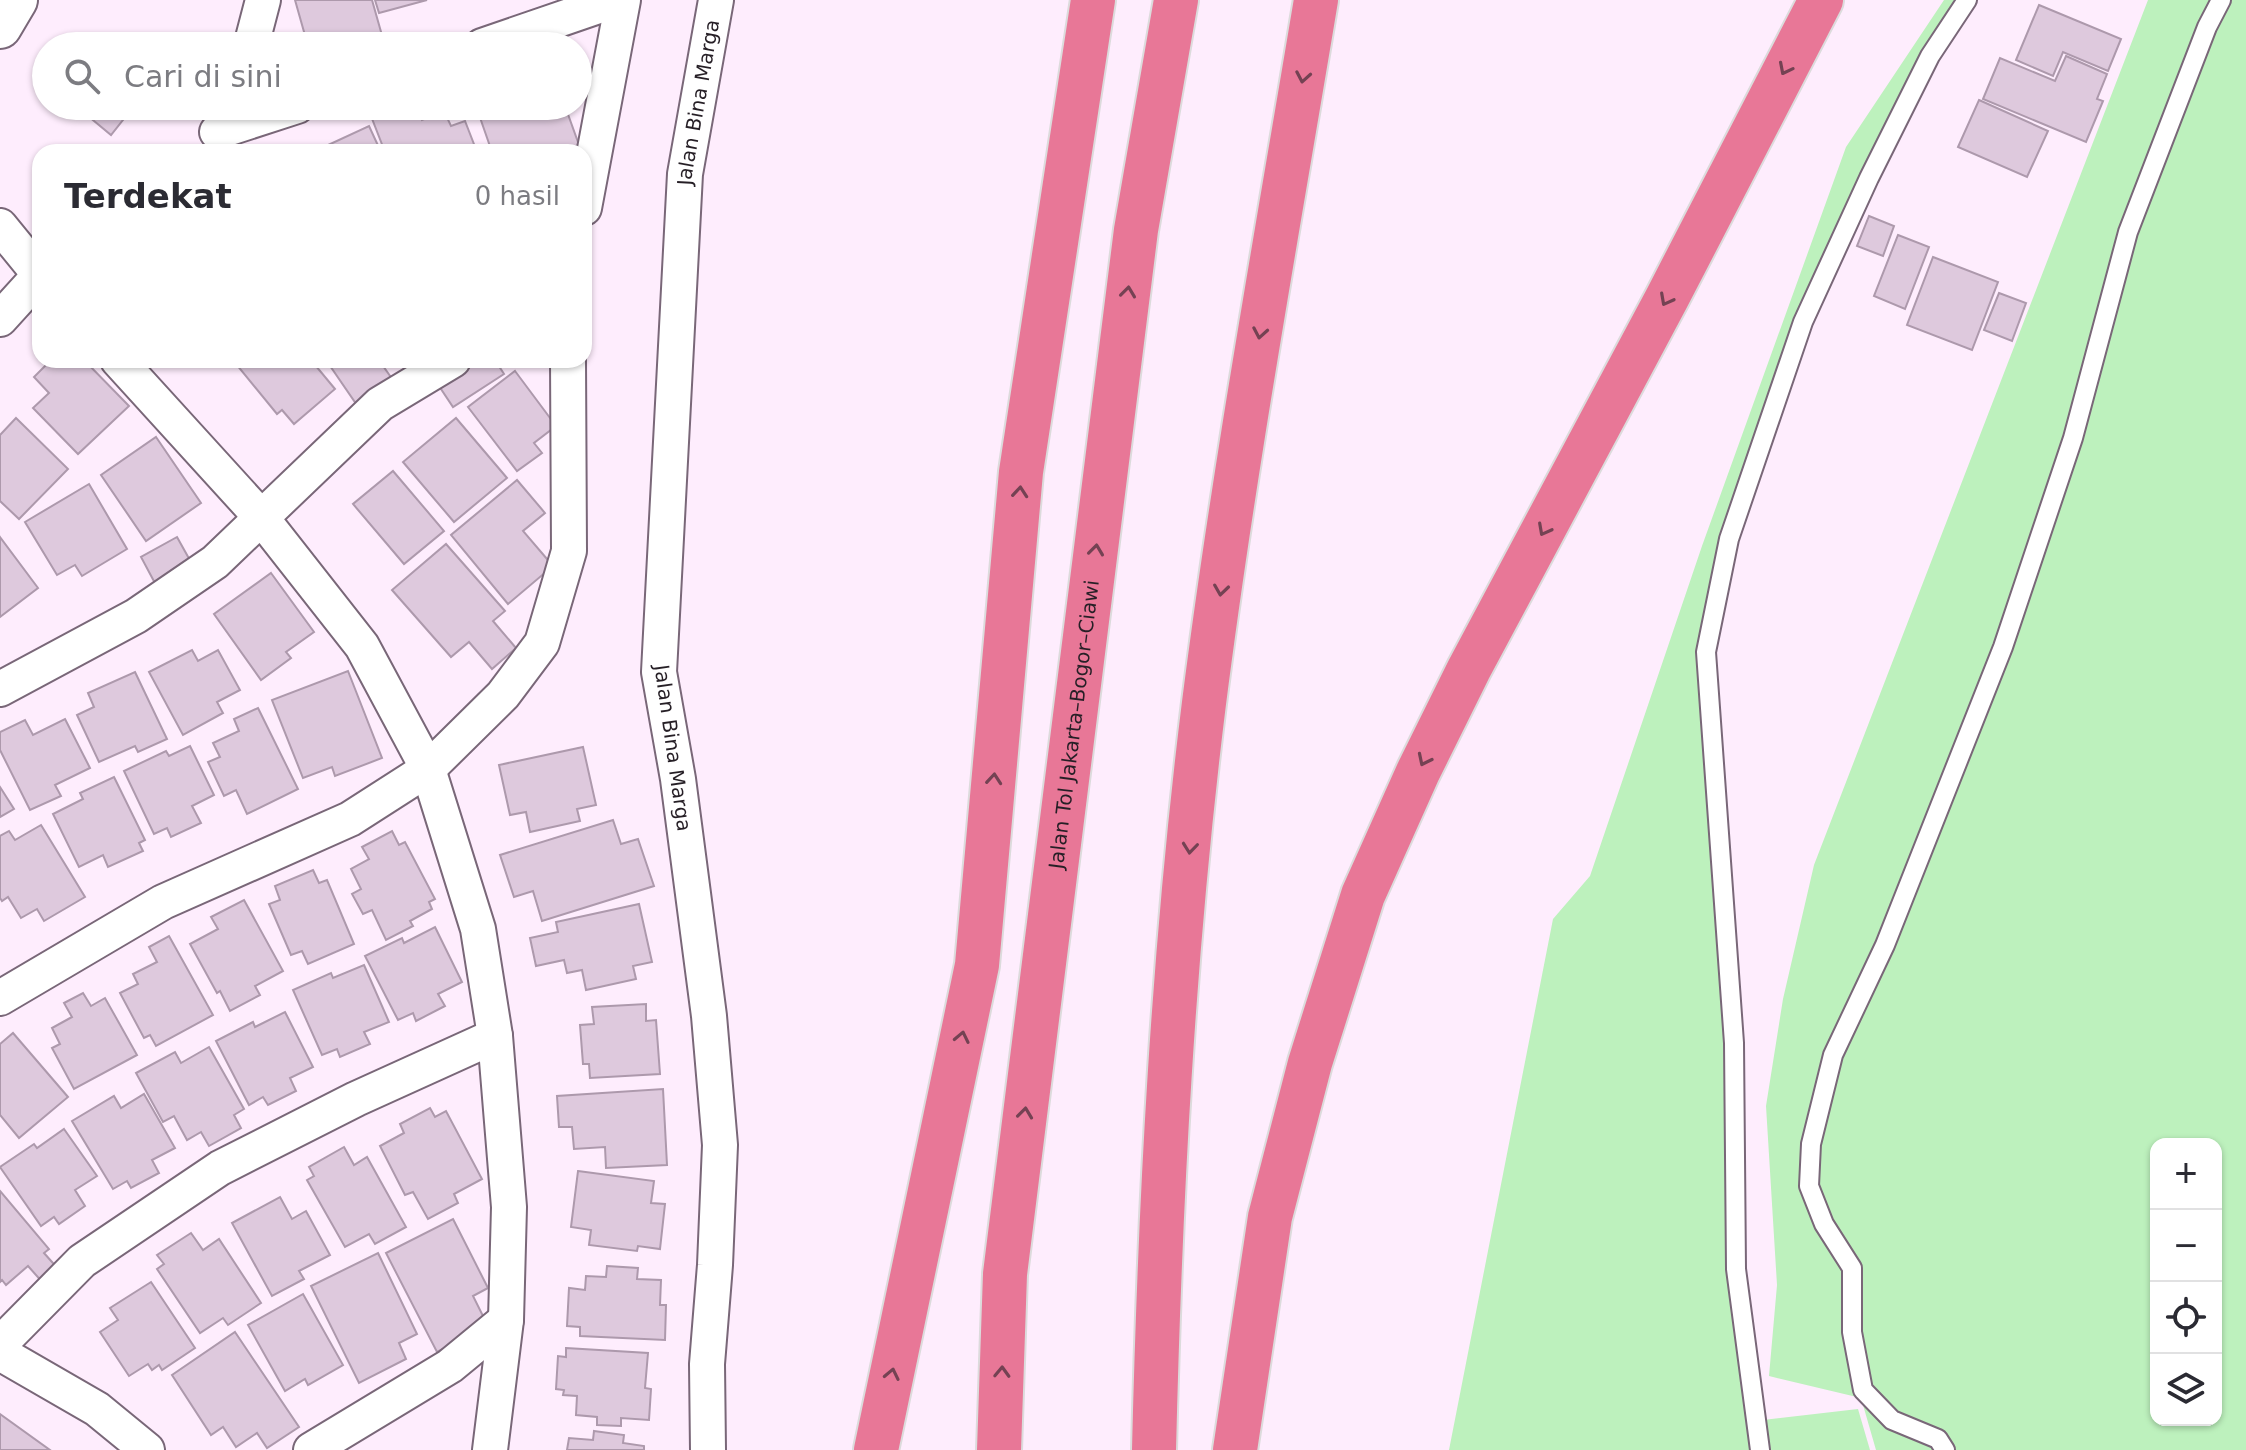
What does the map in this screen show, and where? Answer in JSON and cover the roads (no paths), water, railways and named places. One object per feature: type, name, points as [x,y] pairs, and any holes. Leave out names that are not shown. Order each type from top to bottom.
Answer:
[{"type":"highway","points":[[876,1450],[977,965],[1021,472],[1093,0]]},
{"type":"highway","name":"Jalan Tol Jakarta–Bogor–Ciawi","points":[[999,1450],[1005,1274],[1136,230],[1176,0]]},
{"type":"highway","points":[[1154,1450],[1161,1225],[1179,965],[1204,704],[1250,397],[1316,0]]},
{"type":"highway","points":[[1235,1450],[1270,1217],[1310,1063],[1363,895],[1418,772],[1469,669],[1667,298],[1821,0]]},
{"type":"street","points":[[0,27],[16,0]]},
{"type":"street","points":[[255,32],[263,0]]},
{"type":"street","points":[[523,32],[616,0]]},
{"type":"street","points":[[592,165],[623,0]]},
{"type":"street","name":"Jalan Bina Marga","points":[[708,1450],[707,1364],[720,1145],[709,1016],[678,779],[659,672],[685,174],[716,0]]},
{"type":"street","points":[[214,130],[249,120]]},
{"type":"street","points":[[0,226],[32,265]]},
{"type":"street","points":[[0,319],[32,284]]},
{"type":"street","points":[[125,368],[260,516],[362,646],[428,769],[478,929],[495,1036],[509,1207],[506,1320],[490,1450]]},
{"type":"street","points":[[0,689],[136,616],[215,562],[380,404],[440,368]]},
{"type":"street","points":[[0,998],[163,902],[350,819],[428,769],[503,695],[542,643],[569,551],[568,368]]},
{"type":"street","points":[[0,1344],[82,1261],[220,1168],[356,1099],[495,1036]]},
{"type":"street","points":[[311,1450],[450,1366],[506,1320]]},
{"type":"street","points":[[0,1353],[97,1409],[147,1450]]},
{"type":"lane","points":[[1760,1450],[1736,1269],[1734,1043],[1706,652],[1729,539],[1803,322],[1923,69],[1967,0]]},
{"type":"lane","points":[[1945,1450],[1938,1439],[1892,1420],[1863,1390],[1852,1332],[1852,1268],[1824,1224],[1809,1186],[1811,1144],[1833,1055],[1891,931],[2003,647],[2073,438],[2128,232],[2207,27],[2221,0]]}]
